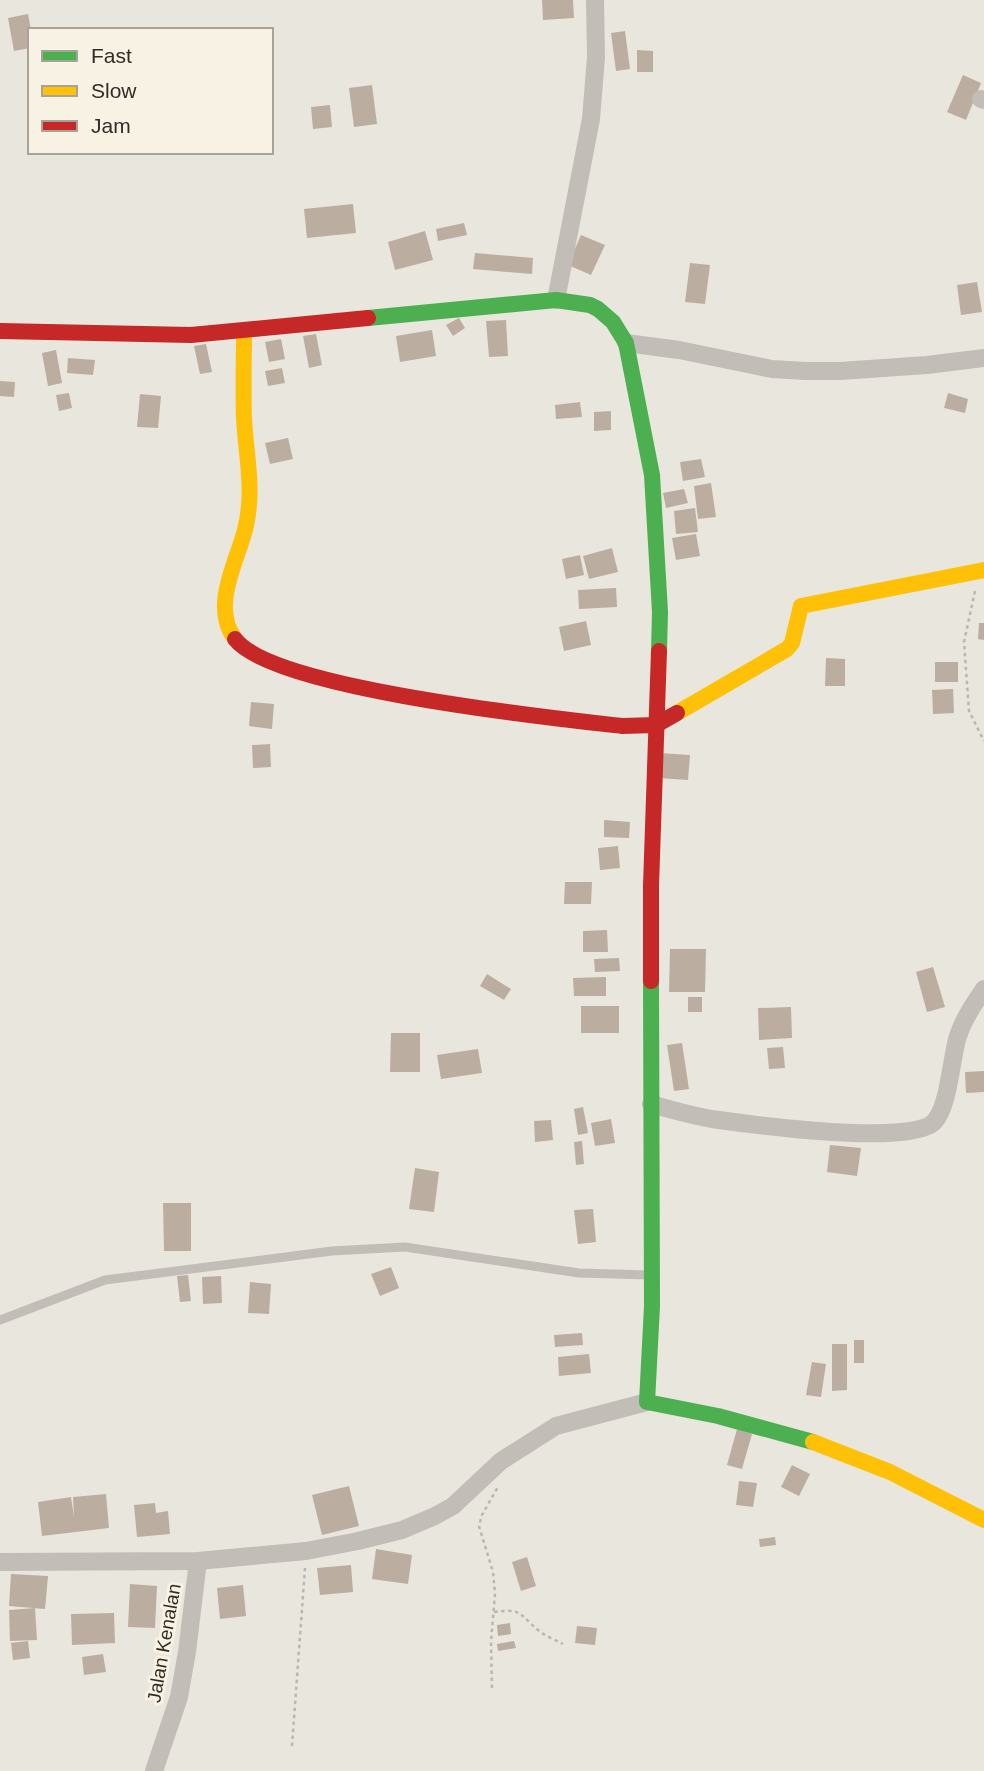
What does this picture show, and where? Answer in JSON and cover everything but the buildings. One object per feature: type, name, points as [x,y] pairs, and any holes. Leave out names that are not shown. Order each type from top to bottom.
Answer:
[{"type":"street","points":[[556,300],[591,119],[596,57],[595,0]]},
{"type":"street","points":[[0,331],[191,335],[556,300],[579,300],[600,309],[617,325],[626,343],[652,475],[660,612],[651,886],[652,1275],[647,1402]]},
{"type":"street","points":[[244,331],[244,419],[251,479],[245,529],[225,596],[229,631],[238,643],[250,652],[286,667],[419,699],[622,726],[656,725],[787,649],[792,643],[801,606],[983,570]]},
{"type":"street","points":[[626,343],[679,350],[772,369],[805,371],[927,365],[984,358]]},
{"type":"street","points":[[651,1104],[717,1120],[799,1129],[889,1134],[926,1128],[940,1114],[958,1038],[967,1014],[984,989]]},
{"type":"street","points":[[0,1562],[198,1561],[306,1551],[358,1541],[402,1530],[453,1506],[501,1461],[556,1426],[647,1402],[762,1427],[834,1451],[920,1486],[984,1520]]},
{"type":"street","name":"Jalan Kenalan","points":[[155,1771],[179,1697],[198,1561]]},
{"type":"lane","points":[[0,1320],[105,1280],[332,1251],[405,1247],[579,1273],[652,1275]]},
{"type":"path","points":[[983,570],[971,605],[964,642],[969,711],[984,740]]},
{"type":"path","points":[[492,1688],[494,1573],[479,1526],[482,1515],[498,1489],[501,1461]]},
{"type":"path","points":[[292,1746],[306,1551]]},
{"type":"path","points":[[494,1612],[520,1612],[543,1634],[563,1644]]},
{"type":"traffic: fast","points":[[368,318],[556,300],[590,305],[613,322],[626,343],[652,475],[660,612],[659,651]]},
{"type":"traffic: fast","points":[[651,981],[652,1306],[647,1402],[718,1416],[813,1442]]},
{"type":"traffic: slow","points":[[235,639],[228,627],[225,599],[245,530],[249,501],[244,418],[244,331]]},
{"type":"traffic: slow","points":[[677,713],[787,649],[792,643],[801,606],[984,570]]},
{"type":"traffic: slow","points":[[813,1442],[890,1472],[984,1520]]},
{"type":"traffic: jam","points":[[0,331],[191,335],[368,318]]},
{"type":"traffic: jam","points":[[235,639],[260,657],[302,673],[416,698],[622,726],[656,725],[677,713]]},
{"type":"traffic: jam","points":[[651,981],[651,886],[659,651]]}]
